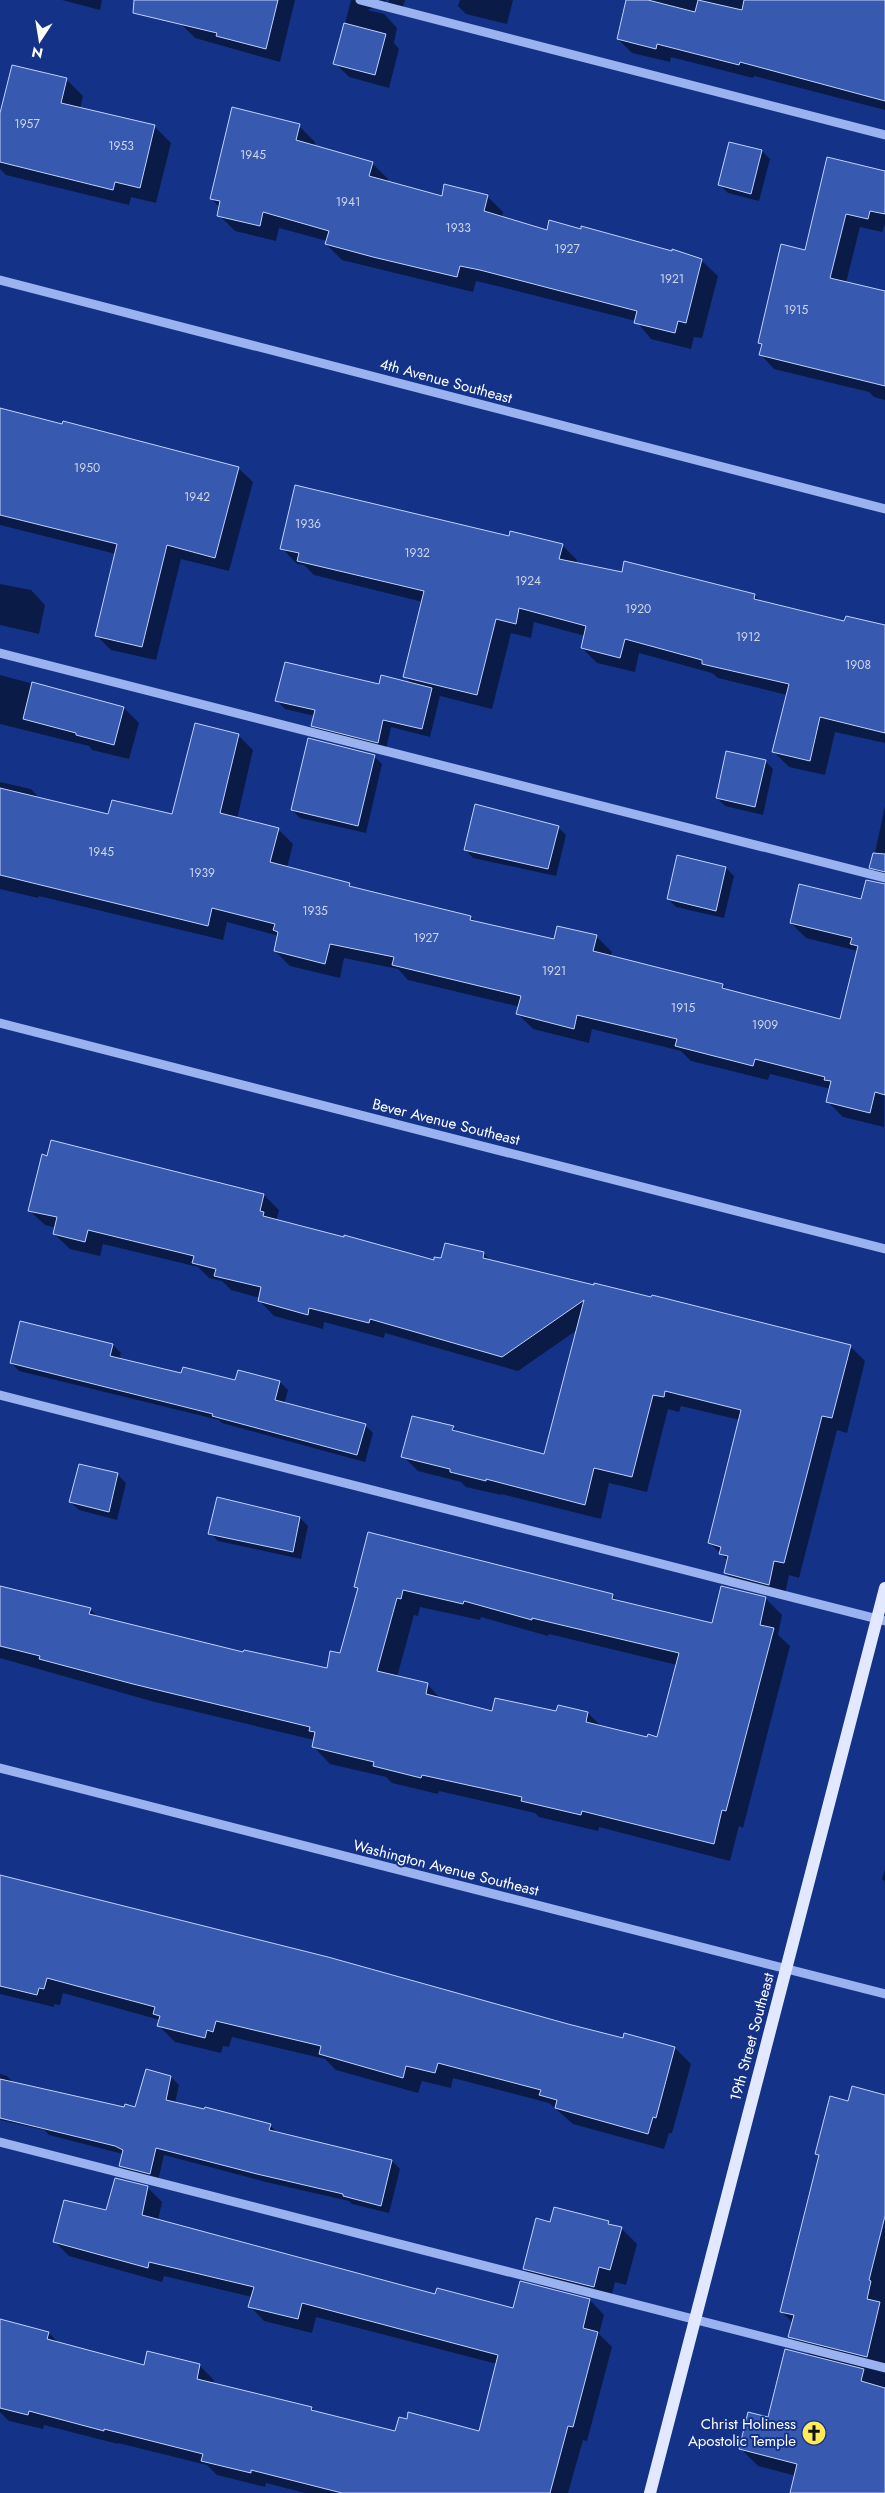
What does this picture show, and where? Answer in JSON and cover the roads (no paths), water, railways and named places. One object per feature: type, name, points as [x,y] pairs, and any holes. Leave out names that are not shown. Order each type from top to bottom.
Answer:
[{"type":"main road","name":"19th Street Southeast","points":[[650,2493],[786,1969],[881,1620],[885,1588]]},
{"type":"street","points":[[360,0],[885,135]]},
{"type":"street","name":"4th Avenue Southeast","points":[[0,280],[885,509]]},
{"type":"street","points":[[0,653],[885,878]]},
{"type":"street","name":"Bever Avenue Southeast","points":[[0,1022],[885,1249]]},
{"type":"street","points":[[0,1395],[881,1620]]},
{"type":"street","name":"Washington Avenue Southeast","points":[[0,1768],[885,1994]]},
{"type":"street","points":[[0,2142],[885,2368]]},
{"type":"place","name":"Christ Holiness Apostolic Temple","points":[[814,2433]]}]
